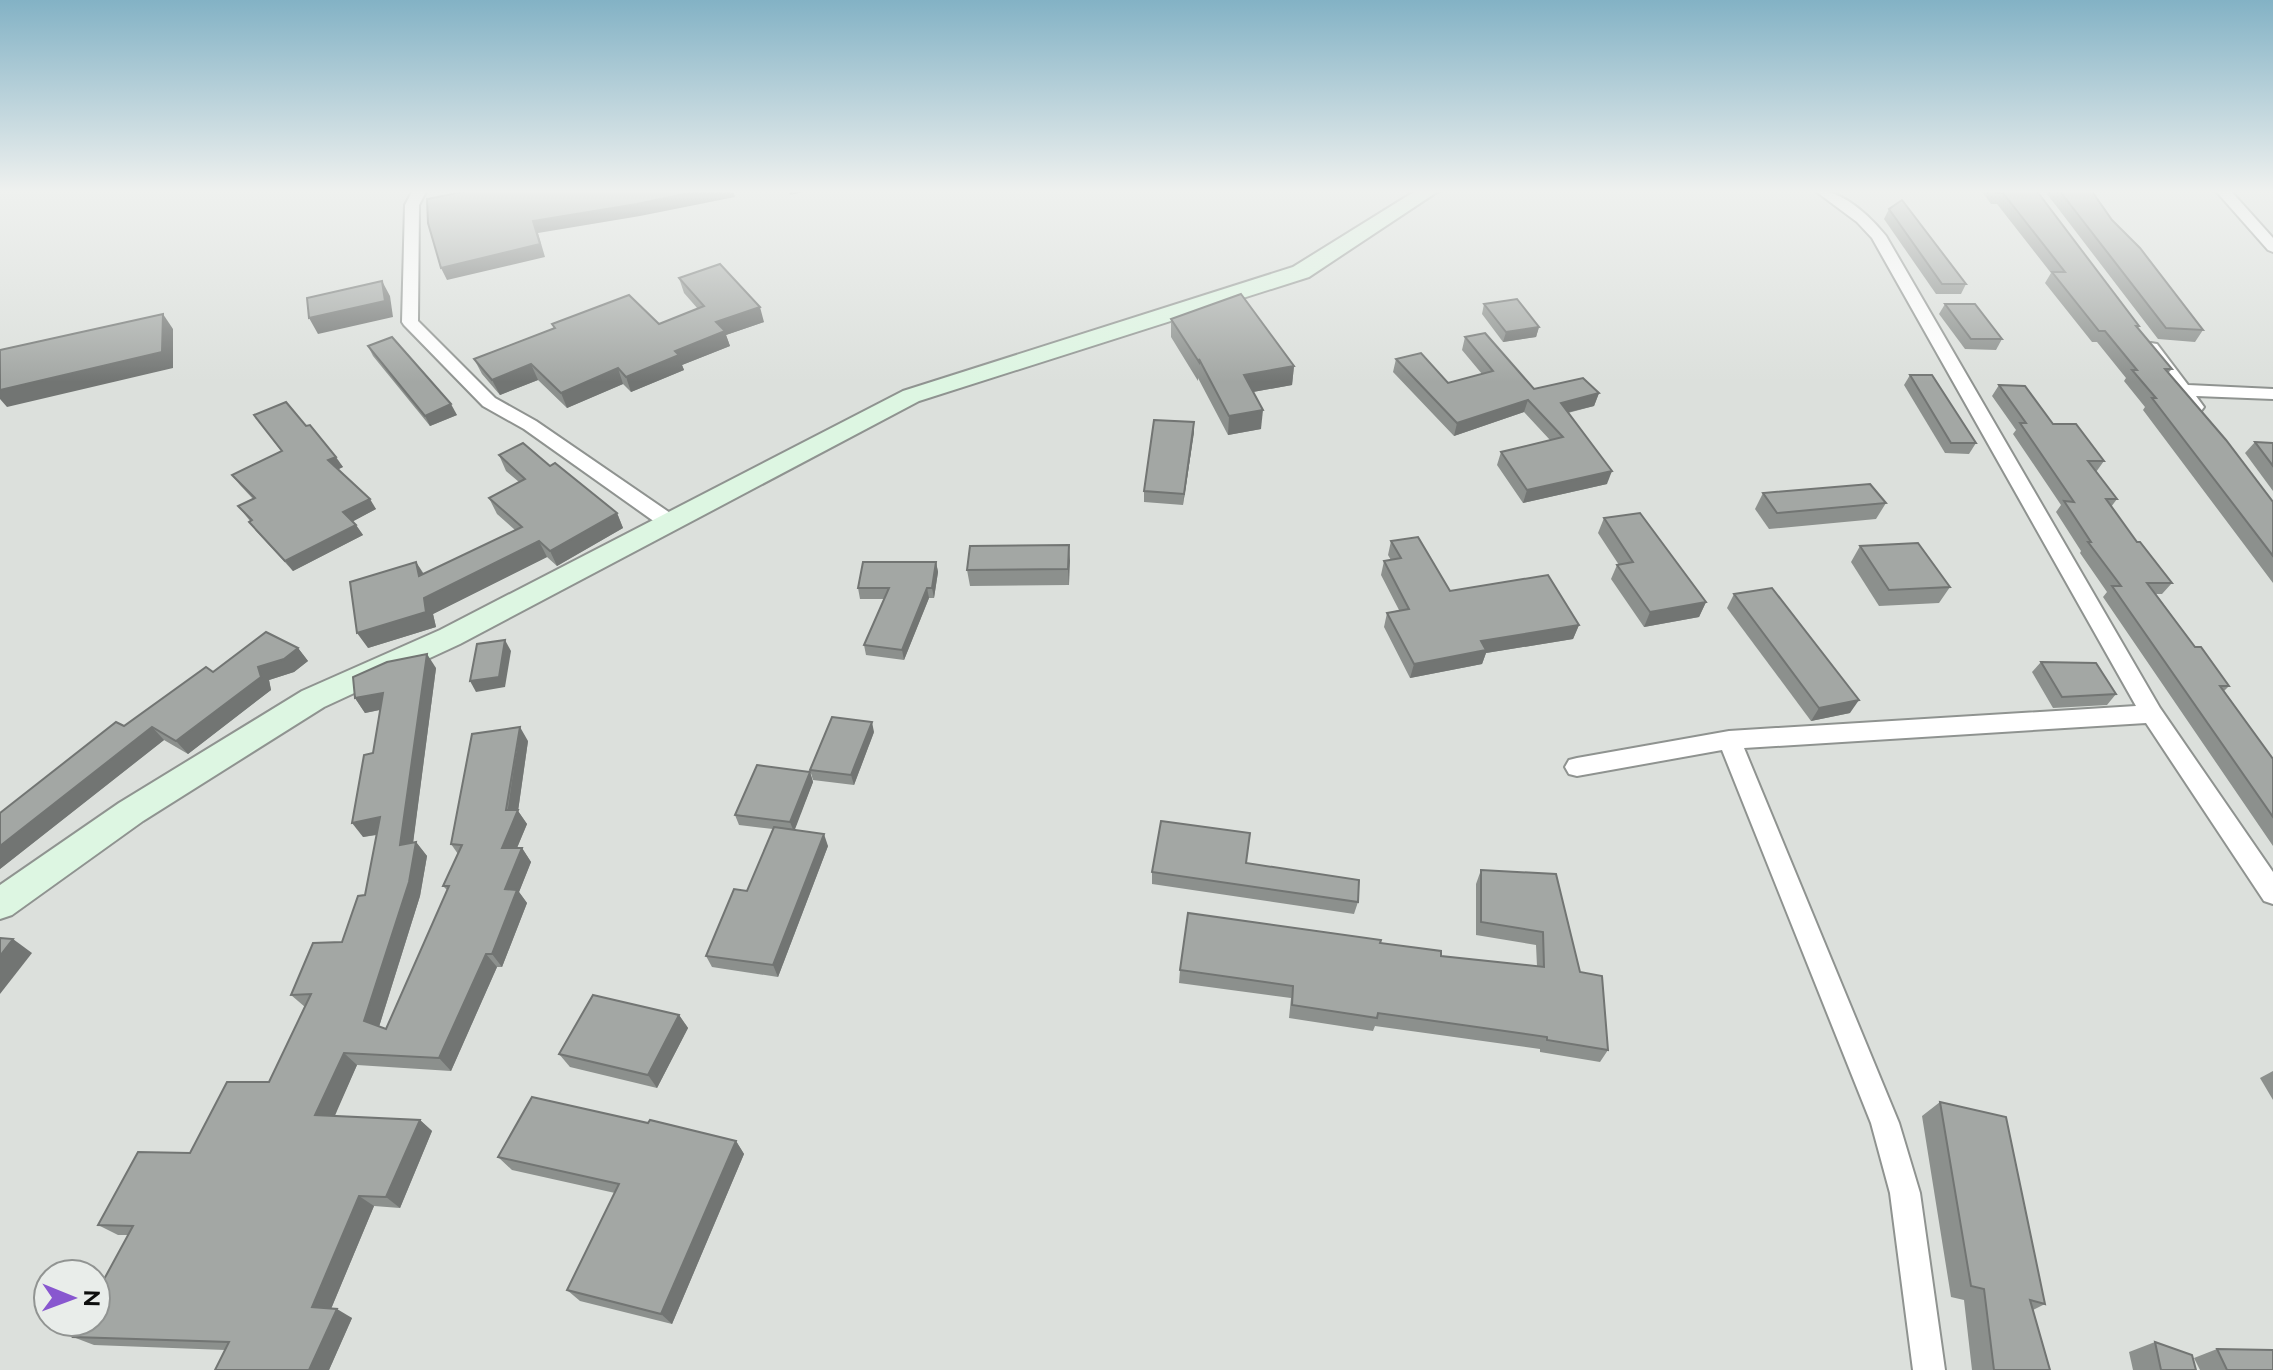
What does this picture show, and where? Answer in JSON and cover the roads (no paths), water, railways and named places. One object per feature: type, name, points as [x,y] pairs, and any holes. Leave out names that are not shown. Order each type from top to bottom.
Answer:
[{"type":"street","points":[[411,254],[410,322],[489,402],[530,425],[669,522]]},
{"type":"street","points":[[0,904],[131,812],[313,699],[450,637],[911,396],[1301,272],[1330,254]]},
{"type":"street","points":[[1888,254],[2152,714],[2273,893]]},
{"type":"street","points":[[2145,340],[2209,425]]},
{"type":"street","points":[[2182,390],[2273,394]]},
{"type":"street","points":[[1577,767],[1729,740],[2152,714]]},
{"type":"street","points":[[1729,740],[1885,1123],[1905,1193],[1929,1370]]}]
